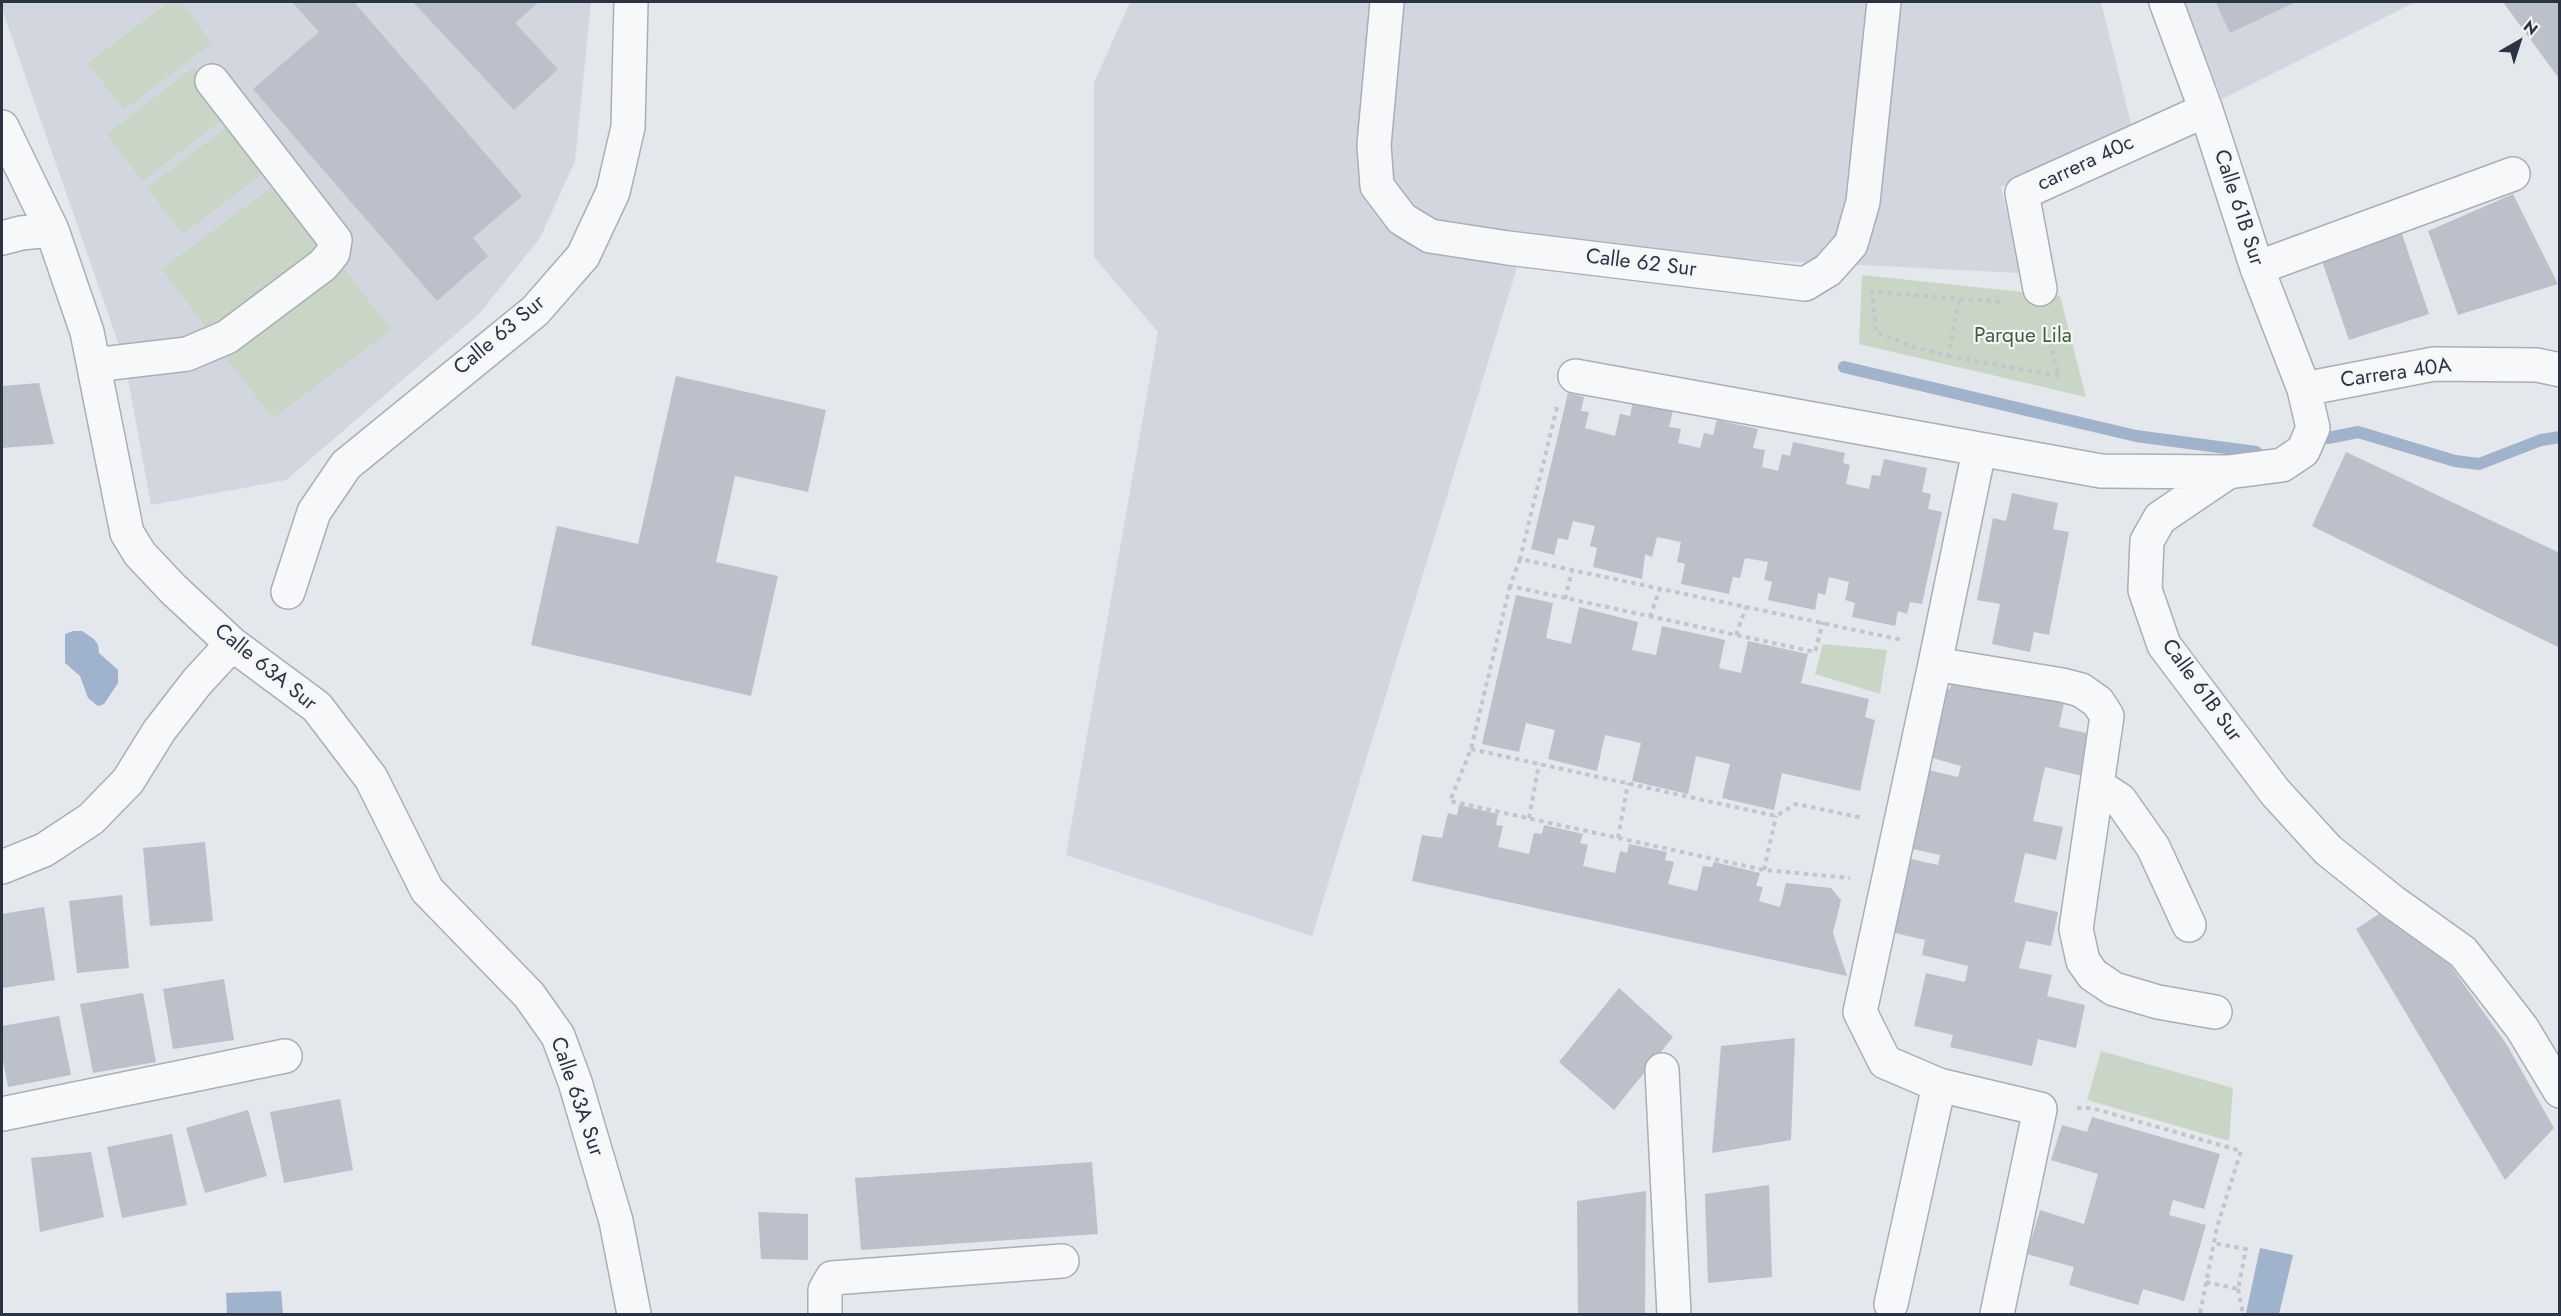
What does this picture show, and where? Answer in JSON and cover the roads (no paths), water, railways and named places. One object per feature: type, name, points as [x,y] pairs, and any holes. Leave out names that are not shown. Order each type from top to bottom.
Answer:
[{"type":"street","name":"Calle 63 Sur","points":[[288,592],[314,512],[346,465],[536,311],[583,256],[614,192],[628,127],[631,2]]},
{"type":"street","name":"Calle 62 Sur","points":[[1387,2],[1374,145],[1377,186],[1402,219],[1430,236],[1508,248],[1805,284],[1828,270],[1851,244],[1863,202],[1884,2]]},
{"type":"street","name":"Calle 61B Sur","points":[[2166,2],[2206,110],[2257,268],[2304,389],[2313,428],[2303,451],[2282,465],[2228,472],[2160,518],[2147,541],[2145,590],[2164,645],[2275,792],[2328,850],[2393,902],[2463,952],[2522,1028],[2559,1091]]},
{"type":"street","points":[[94,365],[187,354],[227,337],[323,265],[333,253],[335,240],[212,81]]},
{"type":"street","name":"carrera 40c","points":[[2040,298],[2022,194],[2206,110]]},
{"type":"street","name":"Calle 63A Sur","points":[[2,127],[52,230],[87,332],[127,533],[140,554],[172,590],[232,644],[317,707],[371,778],[427,890],[529,995],[558,1036],[575,1082],[616,1221],[634,1314]]},
{"type":"street","points":[[2257,268],[2513,174]]},
{"type":"street","points":[[2,238],[52,230]]},
{"type":"street","name":"Carrera 40A","points":[[2304,389],[2434,364],[2537,365],[2559,370]]},
{"type":"street","points":[[1575,376],[1979,451],[2101,471],[2228,472]]},
{"type":"street","points":[[1979,451],[1860,1012],[1885,1062],[1939,1085],[2040,1109],[1997,1314]]},
{"type":"street","points":[[2,867],[44,850],[91,819],[128,781],[159,731],[197,682],[232,644]]},
{"type":"street","points":[[1935,663],[2062,685],[2080,690],[2098,702],[2107,716],[2076,929],[2082,961],[2093,975],[2114,989],[2158,1002],[2215,1012]]},
{"type":"street","points":[[2097,785],[2120,800],[2153,847],[2189,925]]},
{"type":"street","points":[[2,1114],[285,1056]]},
{"type":"street","points":[[1662,1070],[1674,1314]]},
{"type":"street","points":[[1891,1304],[1939,1085]]},
{"type":"street","points":[[825,1314],[825,1290],[832,1278],[1062,1261]]},
{"type":"water","points":[[82,631],[94,639],[99,653],[118,670],[118,683],[104,704],[98,706],[88,698],[80,676],[65,663],[65,634]]},
{"type":"water","points":[[2260,1248],[2293,1255],[2279,1314],[2246,1313]]},
{"type":"water","points":[[281,1291],[283,1314],[227,1314],[226,1293]]},
{"type":"waterway","points":[[1844,367],[2136,436],[2256,452]]},
{"type":"waterway","points":[[2328,438],[2358,432],[2455,461],[2479,464],[2541,440],[2560,437]]},
{"type":"park label","name":"Parque Lila","points":[[2023,337]]}]
